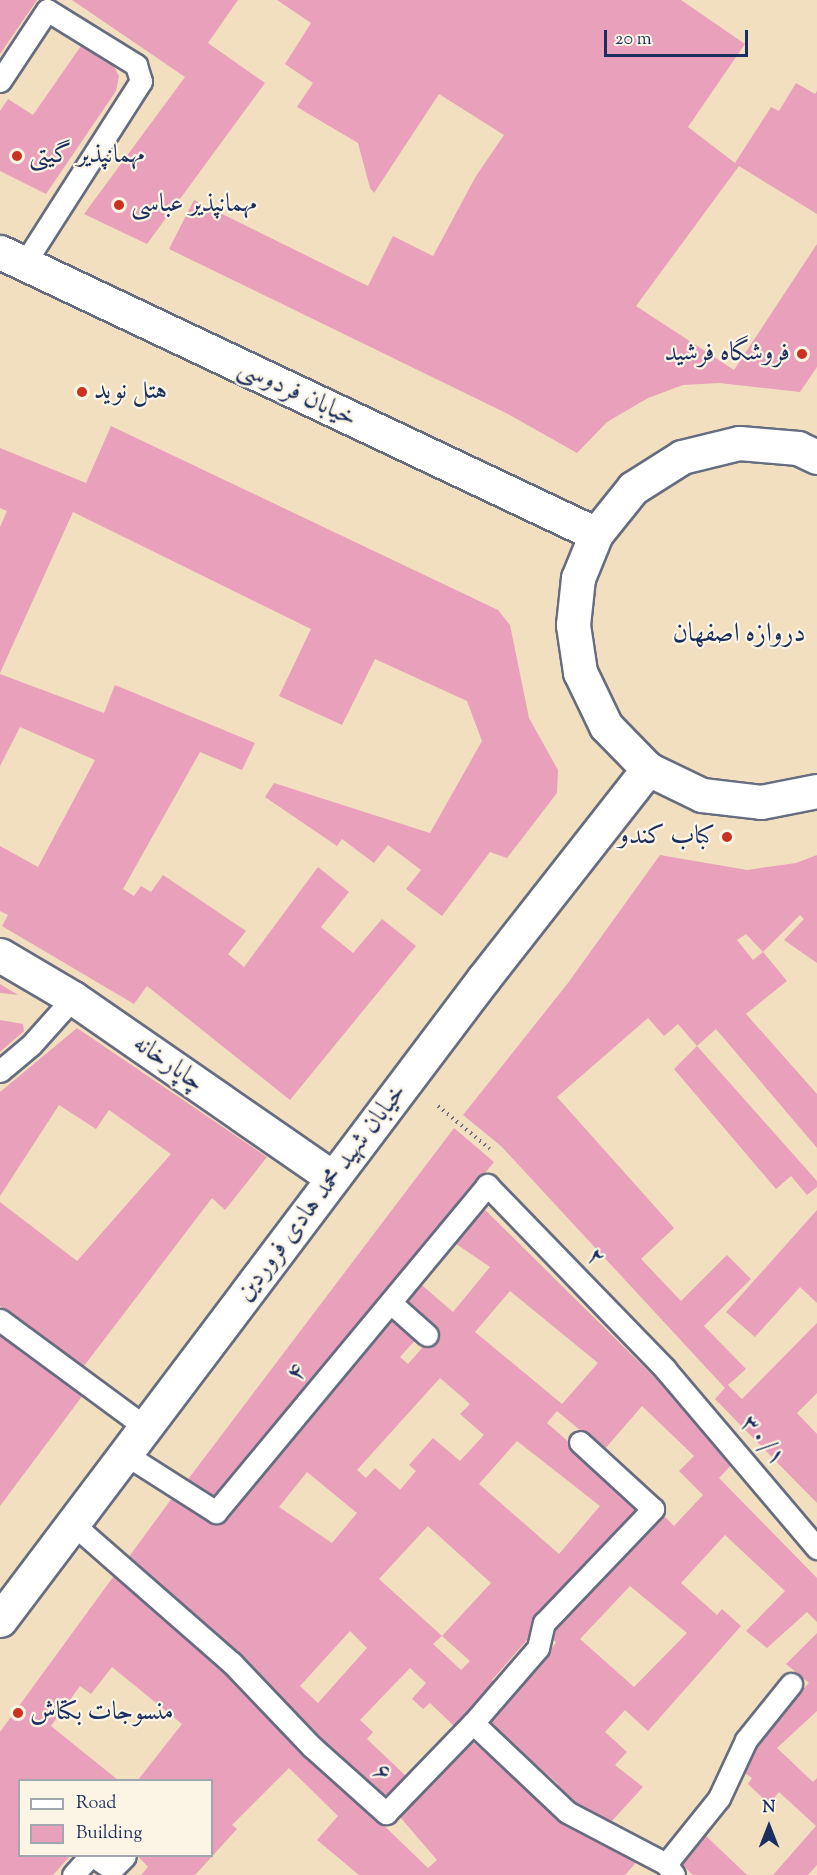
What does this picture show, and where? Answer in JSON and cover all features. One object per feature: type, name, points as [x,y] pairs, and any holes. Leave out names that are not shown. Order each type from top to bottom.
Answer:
[{"type":"street","name":"خیابان فردوسی","points":[[12,258],[596,534]]},
{"type":"street","points":[[817,457],[798,448],[739,443],[682,457],[633,488],[596,534],[578,578],[574,614],[580,672],[606,726],[648,769],[702,795],[761,802],[817,791]]},
{"type":"street","name":"خیابان شهید محمد هادی فروردین","points":[[0,1620],[333,1178],[648,769]]},
{"type":"street","name":"چاپارخانه","points":[[0,955],[73,998],[333,1178]]},
{"type":"lane","points":[[0,81],[47,10],[136,65],[141,81],[12,258]]},
{"type":"lane","points":[[0,1071],[31,1045],[73,998]]},
{"type":"lane","name":"۴","points":[[125,1454],[216,1512],[487,1185]]},
{"type":"lane","name":"۲","points":[[487,1185],[665,1369]]},
{"type":"lane","points":[[391,1303],[427,1335]]},
{"type":"lane","points":[[0,1320],[145,1427]]},
{"type":"lane","name":"۳۰/۱","points":[[665,1369],[817,1548]]},
{"type":"lane","points":[[580,1442],[653,1509],[544,1623],[538,1648],[472,1723],[567,1812],[670,1869],[719,1798],[746,1740],[790,1684]]},
{"type":"lane","name":"۶","points":[[73,1524],[232,1663],[311,1746],[386,1813],[472,1723]]},
{"type":"lane","points":[[73,1875],[90,1857]]},
{"type":"lane","points":[[93,1857],[112,1869],[124,1857]]},
{"type":"path","points":[[407,1081],[506,1162],[487,1185]]},
{"type":"building","points":[[0,0],[37,0],[0,54]]},
{"type":"building","points":[[72,0],[238,0],[208,43],[265,83],[147,244],[84,214],[185,77]]},
{"type":"building","points":[[277,0],[681,0],[745,44],[688,127],[735,163],[771,107],[779,111],[796,83],[815,94],[817,91],[817,214],[739,166],[636,306],[734,370],[817,244],[817,367],[800,392],[719,383],[683,385],[648,398],[607,422],[577,453],[508,414],[169,249],[194,200],[368,286],[393,236],[433,256],[476,176],[504,135],[439,94],[374,193],[370,188],[358,143],[297,107],[313,83],[285,64],[311,23]]},
{"type":"building","points":[[83,43],[112,63],[119,76],[116,91],[46,194],[0,171],[0,111],[8,99],[33,115]]},
{"type":"building","points":[[111,426],[498,610],[510,625],[529,718],[558,770],[557,793],[507,858],[490,852],[442,916],[406,889],[421,870],[388,845],[374,863],[342,839],[337,846],[265,797],[274,783],[430,833],[482,741],[467,701],[375,659],[342,725],[279,696],[311,629],[73,512],[0,673],[0,527],[7,511],[0,508],[0,448],[86,483]]},
{"type":"building","points":[[0,674],[104,713],[115,685],[255,743],[242,770],[200,752],[123,889],[134,896],[141,886],[151,892],[163,875],[246,931],[228,954],[244,967],[318,867],[349,892],[321,927],[353,953],[382,919],[416,946],[290,1100],[147,986],[134,1004],[2,926],[8,915],[0,911],[0,846],[38,867],[95,760],[20,727],[0,766]]},
{"type":"building","points":[[660,855],[747,870],[796,863],[817,855],[817,963],[784,940],[804,919],[800,915],[763,952],[787,981],[746,1014],[817,1094],[817,1148],[716,1029],[697,1046],[678,1024],[664,1036],[648,1018],[557,1097],[674,1228],[641,1259],[681,1301],[727,1255],[751,1279],[704,1326],[746,1369],[728,1385],[742,1399],[817,1323],[817,1393],[797,1413],[817,1434],[817,1503],[715,1399],[725,1388],[501,1146],[463,1115],[568,983]],"holes":[[[746,934],[763,952],[753,960],[737,940]]]},
{"type":"building","points":[[0,984],[18,995],[0,993]]},
{"type":"building","points":[[0,1020],[23,1024],[24,1031],[0,1052]]},
{"type":"building","points":[[77,1028],[267,1157],[225,1210],[212,1198],[84,1366],[0,1306],[0,1202],[77,1261],[171,1154],[109,1110],[96,1129],[59,1105],[0,1196],[0,1092]]},
{"type":"building","points":[[697,1046],[817,1181],[817,1187],[807,1195],[791,1176],[776,1189],[674,1069]]},
{"type":"building","points":[[454,1128],[494,1162],[216,1501],[186,1482]]},
{"type":"building","points":[[477,1202],[714,1436],[735,1461],[719,1478],[817,1578],[817,1622],[807,1612],[767,1648],[746,1631],[785,1591],[725,1535],[681,1583],[717,1615],[722,1609],[741,1626],[648,1731],[625,1710],[605,1732],[627,1752],[615,1765],[643,1787],[611,1822],[579,1811],[554,1788],[558,1784],[486,1720],[556,1643],[548,1631],[659,1511],[674,1526],[703,1495],[679,1471],[694,1456],[642,1406],[604,1450],[557,1411],[547,1423],[643,1507],[492,1680],[497,1686],[456,1728],[430,1703],[423,1709],[412,1699],[426,1683],[410,1668],[360,1720],[373,1732],[367,1739],[406,1776],[384,1800],[187,1609],[128,1558],[175,1494],[218,1519],[393,1313],[419,1336],[400,1357],[408,1364],[436,1332],[402,1299],[416,1280],[453,1312],[490,1267],[449,1239]],"holes":[[[510,1291],[598,1363],[562,1404],[475,1332]],[[440,1378],[470,1404],[460,1414],[484,1435],[460,1461],[433,1438],[409,1465],[416,1471],[400,1490],[375,1468],[366,1478],[357,1470]],[[517,1441],[600,1506],[559,1554],[479,1484]],[[307,1472],[357,1513],[332,1543],[279,1507]],[[428,1526],[491,1583],[442,1636],[379,1579]],[[630,1586],[687,1633],[634,1687],[580,1639]],[[350,1631],[367,1648],[318,1703],[300,1686]],[[442,1636],[470,1661],[461,1670],[433,1644]]]},
{"type":"building","points":[[817,1210],[817,1303],[800,1287],[755,1337],[726,1312]]},
{"type":"building","points":[[0,1332],[83,1395],[0,1506]]},
{"type":"building","points":[[116,1573],[157,1607],[428,1868],[437,1860],[400,1817],[438,1777],[431,1772],[468,1738],[566,1822],[641,1857],[625,1875],[359,1875],[317,1840],[338,1816],[289,1768],[232,1825],[237,1829],[213,1855],[213,1779],[139,1779],[182,1724],[112,1667],[91,1694],[80,1686],[51,1726],[117,1779],[18,1779],[18,1857],[69,1857],[53,1875],[0,1875],[0,1732]]},
{"type":"building","points":[[817,1633],[817,1711],[777,1748],[813,1782],[817,1778],[817,1865],[808,1875],[773,1875],[816,1826],[779,1792],[769,1804],[748,1784],[752,1778],[739,1769],[755,1739],[809,1683],[786,1664]]},
{"type":"building","points":[[705,1835],[747,1875],[693,1875],[681,1864]]},
{"type":"building","points":[[139,1857],[211,1857],[195,1875],[141,1875],[148,1867]]},
{"type":"place","name":"مهمانپذیر گیتی","points":[[17,156]]},
{"type":"place","name":"مهمانپذیر عباسی","points":[[119,205]]},
{"type":"place","name":"فروشگاه فرشید","points":[[802,354]]},
{"type":"place","name":"هتل نوید","points":[[82,392]]},
{"type":"place","name":"کباب کندو","points":[[727,837]]},
{"type":"place","name":"منسوجات بکتاش","points":[[18,1713]]},
{"type":"district","name":"دروازه اصفهان","points":[[739,635]]}]
